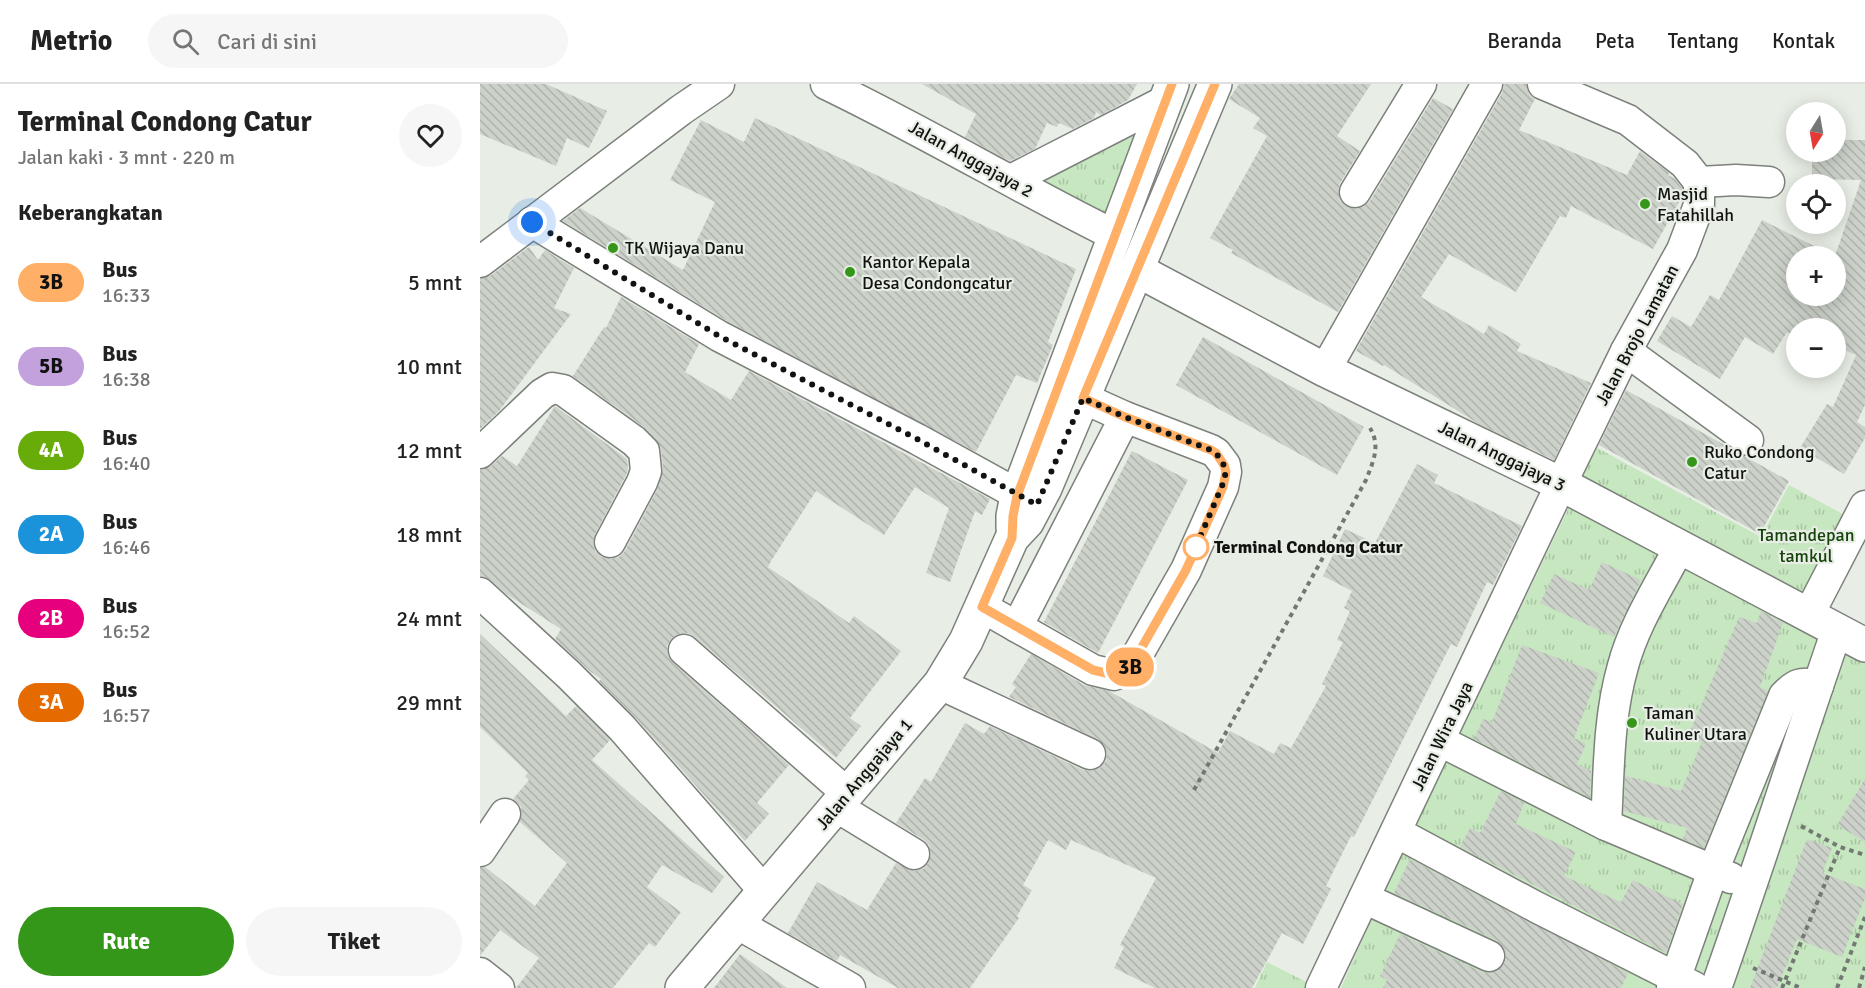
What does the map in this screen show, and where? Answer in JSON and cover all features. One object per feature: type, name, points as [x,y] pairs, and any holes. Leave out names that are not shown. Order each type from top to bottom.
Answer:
[{"type":"main road","name":"Jalan Anggajaya 1","points":[[1027,501],[1083,398],[1215,84]]},
{"type":"main road","name":"Jalan Anggajaya 1","points":[[682,988],[940,684],[966,641],[1012,538],[1028,522],[1027,501],[1114,235],[1168,92]]},
{"type":"main road","name":"Jalan Anggajaya 3","points":[[1137,270],[1325,370],[1562,484],[1865,645]]},
{"type":"street","points":[[486,250],[532,222],[719,84]]},
{"type":"street","name":"Jalan Anggajaya 2","points":[[826,84],[925,133],[1062,209],[1114,235]]},
{"type":"street","points":[[1355,192],[1421,84]]},
{"type":"street","points":[[1325,370],[1487,84]]},
{"type":"street","points":[[1544,84],[1628,120],[1684,164],[1699,182],[1736,180],[1769,182]]},
{"type":"street","points":[[1011,180],[1168,92]]},
{"type":"street","name":"Jalan Brojo Lamatan","points":[[1562,484],[1626,351],[1682,250],[1699,205],[1699,182]]},
{"type":"street","points":[[532,222],[719,336],[917,439],[1027,501]]},
{"type":"street","points":[[1626,351],[1748,441]]},
{"type":"street","points":[[480,453],[542,394],[552,388],[563,390],[634,441],[644,451],[646,471],[610,542]]},
{"type":"street","points":[[982,607],[1093,670],[1114,675],[1130,668],[1186,570],[1223,487],[1226,472],[1224,465],[1216,453],[1211,450],[1083,398]]},
{"type":"street","points":[[1017,627],[1125,417]]},
{"type":"street","name":"Jalan Wira Jaya","points":[[1321,988],[1562,484]]},
{"type":"street","points":[[1809,614],[1865,506]]},
{"type":"street","points":[[1606,825],[1610,737],[1622,667],[1630,643],[1680,546]]},
{"type":"street","points":[[480,593],[622,728],[765,892]]},
{"type":"street","points":[[1716,988],[1837,630]]},
{"type":"street","points":[[684,650],[843,800],[914,854]]},
{"type":"street","points":[[1396,832],[1681,984],[1713,871],[1784,696],[1793,686],[1806,683],[1818,686]]},
{"type":"street","points":[[940,684],[1090,754]]},
{"type":"street","points":[[1440,741],[1606,825],[1750,886]]},
{"type":"street","points":[[480,851],[505,814]]},
{"type":"street","points":[[1364,898],[1489,956]]},
{"type":"street","points":[[738,924],[850,988]]},
{"type":"street","points":[[480,973],[499,988]]},
{"type":"path","points":[[1194,790],[1366,480],[1376,454],[1375,436],[1369,425]]},
{"type":"path","points":[[1777,813],[1840,848],[1865,855]]},
{"type":"path","points":[[1782,988],[1840,848]]},
{"type":"path","points":[[1837,988],[1865,917]]},
{"type":"path","points":[[1727,957],[1802,988]]},
{"type":"path","points":[[1859,988],[1865,967]]},
{"type":"green space","points":[[1165,102],[1114,235],[1011,180]]},
{"type":"green space","name":"Tamandepan tamkul","points":[[1592,445],[1761,537],[1789,485],[1865,526],[1822,610],[1573,482]]},
{"type":"green space","name":"Taman Kuliner Utara","points":[[1572,501],[1826,634],[1713,988],[1341,988],[1377,907]]},
{"type":"green space","name":"Taman Kuliner Utara","points":[[1841,638],[1865,652],[1865,988],[1718,988]]},
{"type":"green space","points":[[1267,962],[1318,988],[1255,988]]},
{"type":"building","points":[[480,84],[546,84],[607,111],[589,148],[567,138],[556,166],[480,134]]},
{"type":"building","points":[[922,84],[1137,84],[1128,100],[1101,115],[1096,112],[1094,118],[1073,129],[1059,123],[1057,127],[1047,123],[1035,149],[1010,161],[965,137],[976,114]]},
{"type":"building","points":[[1239,84],[1371,84],[1337,136],[1360,151],[1340,183],[1338,191],[1340,201],[1354,209],[1363,207],[1370,201],[1433,98],[1453,109],[1338,312],[1231,253],[1233,250],[1210,238],[1267,136],[1253,128],[1260,118],[1229,99]]},
{"type":"building","points":[[1504,84],[1526,84],[1529,94],[1535,99],[1519,130],[1627,175],[1640,151],[1669,173],[1668,175],[1675,179],[1682,188],[1682,197],[1653,249],[1571,206],[1566,218],[1560,216],[1516,292],[1449,254],[1421,297],[1484,334],[1489,325],[1521,344],[1517,351],[1591,383],[1554,460],[1479,424],[1384,365],[1356,351],[1502,93]]},
{"type":"building","name":"Kantor Kepala Desa Condongcatur","points":[[755,118],[1076,269],[1048,342],[1053,345],[1037,383],[1016,375],[976,452],[727,321],[563,221],[580,208],[683,270],[715,202],[670,180],[701,120],[744,142]]},
{"type":"building","points":[[1846,140],[1865,140],[1865,405],[1857,422],[1865,427],[1865,438],[1844,474],[1800,448],[1827,404],[1833,407],[1856,355],[1846,350],[1846,318],[1786,318],[1786,334],[1773,354],[1745,337],[1720,379],[1657,341],[1672,316],[1691,327],[1710,295],[1719,300],[1762,220],[1814,246],[1786,246],[1786,306],[1846,306],[1846,246],[1838,246],[1843,234],[1846,234],[1846,224],[1861,180],[1846,180],[1846,174],[1812,174],[1812,162],[1846,162]]},
{"type":"building","points":[[529,247],[538,260],[545,250],[574,268],[554,308],[571,314],[499,411],[480,429],[480,279],[490,276]]},
{"type":"building","points":[[621,297],[699,344],[685,372],[731,400],[749,371],[990,499],[982,515],[975,511],[950,582],[926,573],[949,508],[915,487],[884,535],[816,491],[771,561],[768,567],[849,623],[854,616],[901,651],[850,718],[861,726],[836,758],[695,637],[688,633],[679,634],[671,639],[667,646],[668,655],[673,663],[789,765],[757,803],[769,814],[745,841],[635,717],[599,681],[601,679],[555,639],[561,629],[506,594],[491,580],[480,576],[480,470],[491,466],[502,456],[517,466],[555,406],[627,459],[626,475],[595,534],[593,542],[595,551],[601,557],[611,559],[619,557],[625,551],[657,490],[663,469],[661,449],[656,439],[644,427],[573,376],[604,327],[606,328]]},
{"type":"building","points":[[1203,337],[1364,427],[1337,475],[1176,385]]},
{"type":"building","name":"Ruko Condong Catur","points":[[1626,390],[1789,481],[1760,534],[1599,445]]},
{"type":"building","points":[[1132,451],[1188,480],[1098,653],[1044,622]]},
{"type":"building","points":[[1417,464],[1438,475],[1434,483],[1522,526],[1493,585],[1487,582],[1457,647],[1451,644],[1354,837],[1351,836],[1326,886],[1331,889],[1303,944],[1282,933],[1252,988],[1155,988],[1114,968],[1124,947],[1120,945],[1156,878],[1071,840],[1066,850],[1048,840],[1023,885],[1032,890],[1017,916],[1019,918],[970,988],[898,988],[840,955],[837,961],[788,933],[817,882],[867,910],[896,863],[914,871],[923,869],[931,854],[929,845],[896,823],[925,778],[931,782],[965,723],[984,734],[990,726],[1083,770],[1092,771],[1100,768],[1106,761],[1107,753],[1104,745],[1098,739],[1009,697],[1016,687],[1012,684],[1031,654],[1084,685],[1109,691],[1218,753],[1230,731],[1274,754],[1280,743],[1291,748],[1326,686],[1322,684],[1343,642],[1337,640],[1350,611],[1344,608],[1352,591],[1323,576],[1345,529],[1375,543]]},
{"type":"building","points":[[1602,562],[1641,580],[1614,637],[1540,603],[1554,574],[1589,590]]},
{"type":"building","points":[[1761,611],[1783,623],[1760,687],[1768,691],[1704,848],[1683,839],[1687,828],[1624,811],[1625,778],[1626,776],[1681,791],[1702,742],[1688,736],[1739,617],[1757,623]]},
{"type":"building","points":[[480,634],[566,716],[576,706],[610,740],[592,760],[724,877],[712,893],[662,865],[647,887],[681,912],[655,947],[649,943],[613,988],[516,988],[539,958],[500,930],[480,956],[480,868],[485,867],[535,906],[567,863],[520,822],[521,807],[513,799],[529,780],[525,776],[528,773],[480,727]]},
{"type":"building","points":[[1522,645],[1599,673],[1574,738],[1586,744],[1577,764],[1591,771],[1590,798],[1474,739],[1483,719],[1492,722]]},
{"type":"building","points":[[1865,779],[1865,842],[1837,825]]},
{"type":"building","points":[[1501,791],[1524,803],[1516,824],[1576,852],[1564,876],[1621,902],[1633,880],[1683,904],[1666,953],[1460,847],[1470,828],[1480,833]]},
{"type":"building","points":[[1807,839],[1832,848],[1822,873],[1865,889],[1865,898],[1842,957],[1797,939],[1777,988],[1750,988]]},
{"type":"building","points":[[1410,859],[1628,973],[1621,988],[1383,988],[1387,980],[1380,976],[1400,934],[1482,972],[1490,973],[1498,970],[1505,963],[1506,954],[1496,940],[1394,893]]},
{"type":"building","points":[[740,954],[787,988],[714,988]]},
{"type":"bus line","name":"3B","points":[[1172,84],[1017,496],[1012,538],[982,607],[1093,670],[1114,675],[1130,668],[1186,570],[1223,487],[1226,472],[1222,460],[1211,450],[1083,398],[1215,84]]},
{"type":"place","name":"Masjid Fatahillah","points":[[1645,204]]},
{"type":"place","name":"TK Wijaya Danu","points":[[613,248]]},
{"type":"place","name":"Kantor Kepala Desa Condongcatur","points":[[850,272]]},
{"type":"place","name":"Ruko Condong Catur","points":[[1692,462]]},
{"type":"place","name":"Terminal Condong Catur","points":[[1196,547]]},
{"type":"place","name":"Taman Kuliner Utara","points":[[1632,723]]},
{"type":"route","points":[[532,222],[719,336],[917,439],[1037,505],[1083,398],[1211,450],[1222,460],[1226,472],[1225,479],[1195,549],[1196,547]]}]
